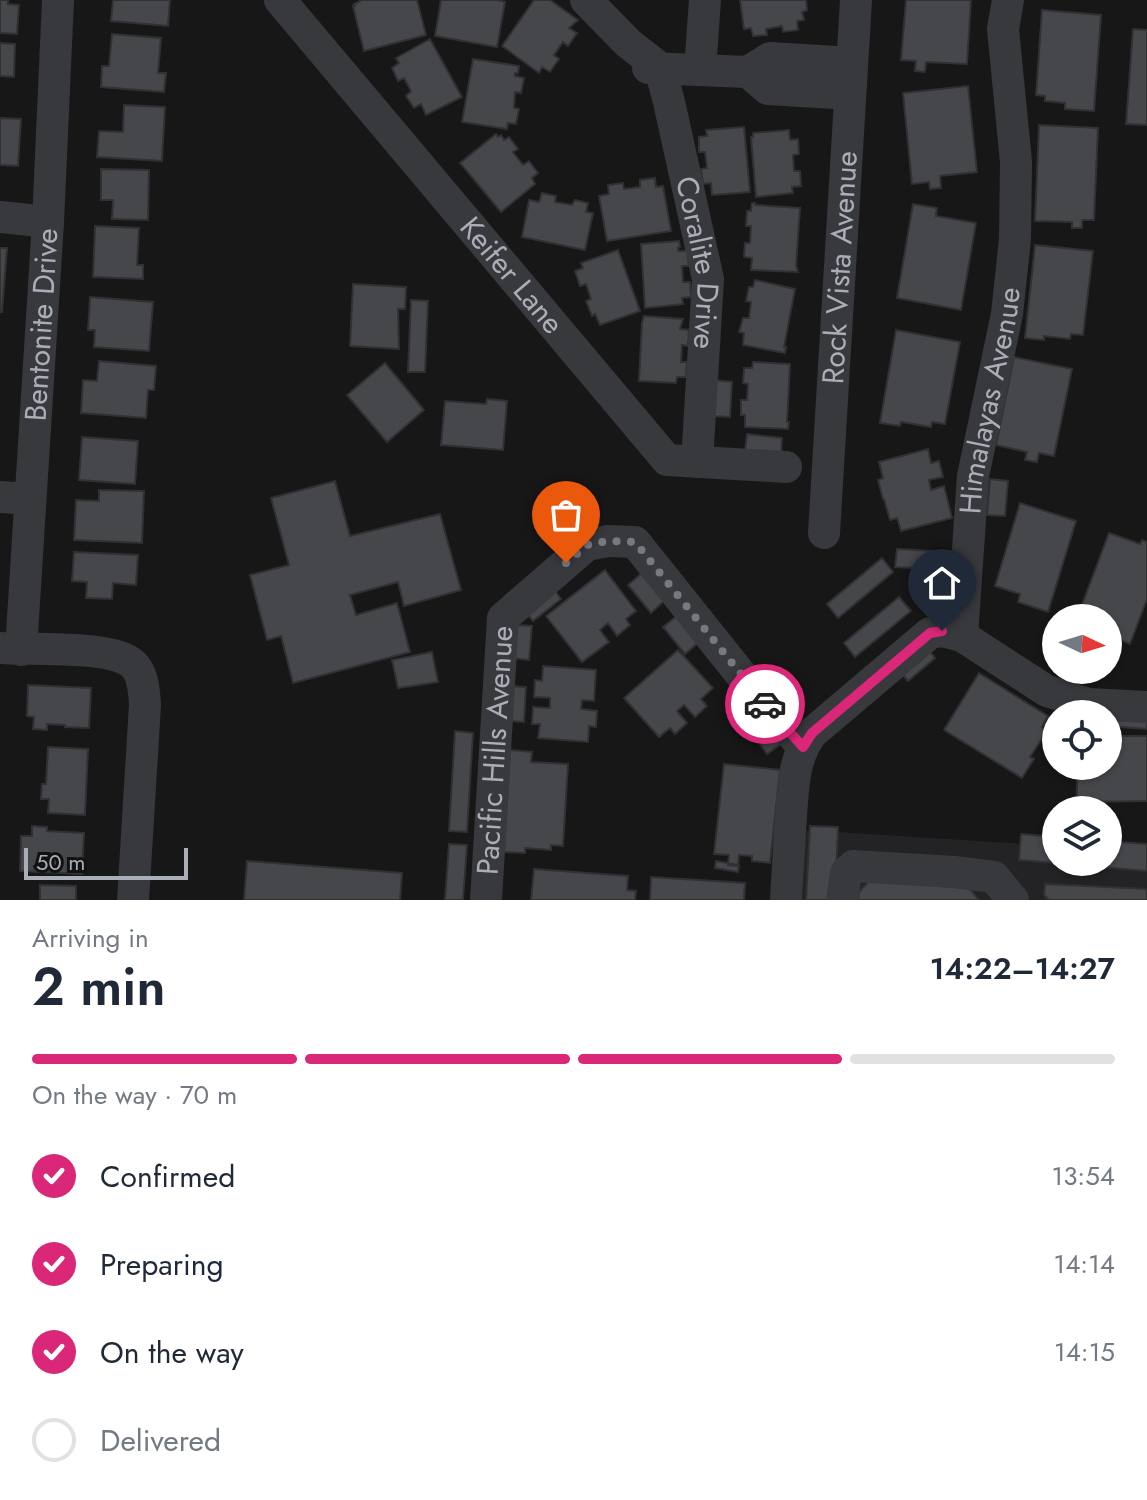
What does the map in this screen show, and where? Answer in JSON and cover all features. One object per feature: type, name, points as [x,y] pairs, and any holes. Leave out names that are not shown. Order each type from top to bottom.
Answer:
[{"type":"street","name":"Bentonite Drive","points":[[11,649],[15,498],[48,222],[58,0]]},
{"type":"street","points":[[586,0],[654,68],[748,72],[770,58],[792,75],[851,79]]},
{"type":"street","points":[[700,70],[705,0]]},
{"type":"street","name":"Rock Vista Avenue","points":[[824,533],[856,0]]},
{"type":"street","name":"Himalayas Avenue","points":[[962,636],[973,476],[1007,314],[1015,239],[1016,162],[1003,29],[1008,0]]},
{"type":"street","name":"Keifer Lane","points":[[286,2],[667,460],[786,467]]},
{"type":"street","name":"Coralite Drive","points":[[654,68],[708,279],[697,462]]},
{"type":"street","points":[[0,217],[48,222]]},
{"type":"street","name":"Pacific Hills Avenue","points":[[486,900],[503,618],[587,545],[608,541],[635,542],[758,696],[803,747]]},
{"type":"street","points":[[786,900],[793,791],[803,747],[812,733],[930,633],[942,631],[962,636],[1047,691],[1089,704],[1147,707]]},
{"type":"street","points":[[11,649],[106,653],[130,660],[143,681],[145,705],[133,900]]},
{"type":"street","points":[[842,900],[846,873],[853,866],[994,877],[1013,900]]},
{"type":"shaded area","points":[[804,830],[1042,845],[1042,876],[1122,876],[1122,858],[1147,852],[1147,900],[799,900]]},
{"type":"building","points":[[0,0],[19,5],[17,34],[0,33]]},
{"type":"building","points":[[113,0],[170,0],[168,26],[111,21]]},
{"type":"building","points":[[362,0],[417,0],[426,35],[364,51],[353,6]]},
{"type":"building","points":[[441,0],[505,2],[497,47],[435,36]]},
{"type":"building","points":[[534,0],[550,0],[578,20],[569,28],[577,33],[568,46],[563,42],[554,55],[559,59],[550,72],[542,67],[539,73],[502,46]]},
{"type":"building","points":[[740,0],[806,0],[807,10],[802,12],[804,20],[797,21],[798,30],[783,32],[782,26],[766,29],[767,35],[753,36],[751,28],[744,29]]},
{"type":"building","points":[[906,0],[971,0],[967,64],[926,62],[925,72],[915,71],[916,61],[901,60]]},
{"type":"building","points":[[1042,10],[1101,15],[1094,111],[1065,109],[1065,103],[1045,101],[1045,96],[1036,95]]},
{"type":"building","points":[[1133,29],[1147,30],[1147,125],[1126,124]]},
{"type":"building","points":[[112,34],[161,38],[158,73],[166,73],[164,92],[101,87],[102,66],[109,66]]},
{"type":"building","points":[[430,39],[462,97],[426,115],[421,104],[414,108],[406,96],[411,91],[404,78],[398,81],[392,68],[399,63],[396,58]]},
{"type":"building","points":[[0,43],[15,44],[14,77],[0,76]]},
{"type":"building","points":[[473,59],[519,66],[515,76],[524,78],[521,93],[515,92],[514,108],[519,109],[516,124],[508,123],[507,129],[462,122]]},
{"type":"building","points":[[968,86],[977,172],[940,176],[941,188],[930,189],[929,182],[912,184],[903,93]]},
{"type":"building","points":[[124,105],[165,107],[162,161],[97,157],[99,131],[123,132]]},
{"type":"building","points":[[0,118],[21,119],[18,166],[0,165]]},
{"type":"building","points":[[1039,125],[1098,128],[1094,220],[1082,220],[1082,228],[1072,228],[1072,222],[1035,221]]},
{"type":"building","points":[[744,127],[750,192],[712,195],[711,183],[703,184],[701,169],[707,168],[705,152],[699,152],[699,137],[707,136],[706,130]]},
{"type":"building","points":[[789,130],[790,140],[798,139],[799,154],[793,155],[794,171],[800,171],[801,186],[792,187],[793,193],[756,197],[751,137],[753,133]]},
{"type":"building","points":[[496,134],[504,140],[509,137],[518,149],[513,152],[523,165],[529,161],[538,173],[532,178],[535,184],[501,212],[460,163]]},
{"type":"building","points":[[101,169],[149,170],[148,220],[112,219],[113,200],[101,200]]},
{"type":"building","points":[[655,178],[656,187],[663,186],[671,231],[607,241],[599,196],[609,194],[608,185],[623,183],[624,189],[640,187],[640,180]]},
{"type":"building","points":[[542,193],[556,196],[555,202],[572,205],[575,200],[588,203],[586,212],[593,213],[585,250],[522,237],[529,200],[539,202]]},
{"type":"building","points":[[752,203],[800,208],[798,272],[751,270],[752,258],[744,257],[745,243],[750,243],[751,226],[746,226],[747,211],[751,211]]},
{"type":"building","points":[[913,204],[937,208],[936,216],[976,223],[961,310],[897,298]]},
{"type":"building","points":[[95,226],[139,228],[137,265],[143,265],[143,279],[93,277]]},
{"type":"building","points":[[679,241],[678,251],[687,251],[689,266],[682,266],[683,282],[690,282],[691,297],[682,298],[683,304],[645,308],[641,244]]},
{"type":"building","points":[[1035,245],[1093,251],[1083,335],[1071,334],[1070,339],[1044,336],[1044,340],[1025,338]]},
{"type":"building","points":[[0,248],[7,248],[2,312],[0,312]]},
{"type":"building","points":[[618,250],[640,311],[600,325],[586,301],[591,299],[586,284],[580,286],[575,271],[583,268],[581,263]]},
{"type":"building","points":[[755,280],[795,289],[785,353],[743,345],[744,333],[739,332],[743,318],[749,318],[751,302],[746,301],[749,287],[753,287]]},
{"type":"building","points":[[353,284],[406,287],[405,309],[398,309],[399,349],[350,346]]},
{"type":"building","points":[[90,297],[153,302],[149,351],[94,347],[95,330],[88,330]]},
{"type":"building","points":[[411,300],[428,301],[425,372],[408,372]]},
{"type":"building","points":[[644,316],[683,319],[680,329],[689,330],[688,346],[682,345],[681,362],[687,362],[686,377],[677,377],[676,383],[639,381]]},
{"type":"building","points":[[896,330],[960,342],[945,424],[932,422],[931,427],[901,422],[900,426],[880,423]]},
{"type":"building","points":[[1014,357],[1072,369],[1054,456],[1039,453],[1037,462],[1025,460],[1027,452],[996,445]]},
{"type":"building","points":[[99,361],[156,366],[154,390],[148,390],[146,418],[81,413],[83,380],[97,381]]},
{"type":"building","points":[[753,362],[790,364],[788,429],[745,427],[745,415],[741,415],[741,400],[747,400],[748,384],[743,383],[744,368],[752,368]]},
{"type":"building","points":[[385,363],[424,410],[387,442],[347,395]]},
{"type":"building","points":[[714,380],[732,382],[730,417],[713,416]]},
{"type":"building","points":[[487,399],[507,401],[503,450],[441,445],[445,401],[486,404]]},
{"type":"building","points":[[747,434],[782,438],[781,455],[745,451]]},
{"type":"building","points":[[82,437],[138,441],[135,484],[79,480]]},
{"type":"building","points":[[928,449],[931,463],[939,461],[943,477],[929,480],[931,490],[944,486],[952,518],[901,531],[897,518],[890,520],[883,499],[878,480],[883,478],[879,462]]},
{"type":"building","points":[[990,479],[1008,481],[1005,516],[987,515]]},
{"type":"building","points":[[335,481],[350,536],[440,514],[461,590],[404,606],[398,582],[350,595],[356,615],[397,603],[410,652],[293,683],[281,636],[267,640],[250,575],[289,565],[271,498]]},
{"type":"building","points":[[99,490],[144,491],[142,543],[74,540],[76,500],[99,501]]},
{"type":"building","points":[[1020,503],[1076,521],[1050,604],[1042,604],[1042,610],[1018,602],[1020,594],[995,586]]},
{"type":"building","points":[[1109,533],[1140,544],[1142,540],[1147,542],[1147,599],[1130,644],[1122,641],[1122,604],[1082,604]]},
{"type":"building","points":[[897,549],[933,551],[932,569],[895,567]]},
{"type":"building","points":[[74,552],[138,555],[136,585],[113,583],[112,599],[86,598],[87,582],[72,581]]},
{"type":"building","points":[[882,558],[893,572],[838,618],[827,604]]},
{"type":"building","points":[[605,570],[636,611],[626,619],[630,625],[617,636],[608,623],[600,630],[609,642],[582,662],[546,616]]},
{"type":"building","points":[[642,573],[664,601],[651,613],[628,585]]},
{"type":"building","points":[[551,585],[561,599],[533,621],[522,608]]},
{"type":"building","points":[[899,597],[911,611],[855,657],[844,643]]},
{"type":"building","points":[[677,616],[699,642],[685,654],[663,627]]},
{"type":"building","points":[[515,625],[532,626],[529,660],[511,658]]},
{"type":"building","points":[[925,645],[935,658],[908,681],[897,668]]},
{"type":"building","points":[[678,650],[713,688],[701,699],[707,706],[695,717],[684,705],[677,711],[687,723],[675,734],[670,728],[659,737],[624,698]]},
{"type":"building","points":[[432,652],[438,682],[398,688],[392,660]]},
{"type":"building","points":[[543,666],[596,670],[594,701],[582,700],[581,709],[597,711],[596,727],[589,726],[588,742],[538,738],[540,724],[532,724],[533,707],[550,708],[550,698],[534,697],[535,680],[542,681]]},
{"type":"building","points":[[979,673],[1042,712],[1042,739],[1022,778],[944,730]]},
{"type":"building","points":[[28,685],[91,688],[89,728],[47,724],[47,730],[33,729],[34,717],[27,716]]},
{"type":"building","points":[[509,686],[526,687],[524,722],[507,721]]},
{"type":"building","points":[[1122,714],[1147,714],[1147,729],[1122,727]]},
{"type":"building","points":[[760,716],[781,744],[767,754],[747,727]]},
{"type":"building","points":[[455,731],[473,733],[467,832],[449,831]]},
{"type":"building","points":[[1122,736],[1147,736],[1147,801],[1122,801],[1122,796],[1077,796],[1077,780],[1122,780]]},
{"type":"building","points":[[48,747],[88,749],[85,815],[48,813],[49,799],[41,799],[42,784],[46,784]]},
{"type":"building","points":[[510,750],[532,752],[531,762],[568,764],[563,846],[551,845],[551,850],[525,848],[525,853],[504,852]]},
{"type":"building","points":[[724,764],[780,770],[770,863],[752,861],[752,856],[739,855],[738,866],[728,865],[729,855],[714,854]]},
{"type":"building","points":[[32,826],[47,827],[47,831],[84,833],[82,874],[20,871],[21,836],[32,836]]},
{"type":"building","points":[[810,826],[838,827],[835,900],[806,900]]},
{"type":"building","points":[[1021,834],[1042,836],[1042,862],[1019,860]]},
{"type":"building","points":[[1122,842],[1147,844],[1147,871],[1122,869]]},
{"type":"building","points":[[449,844],[467,845],[463,900],[445,900]]},
{"type":"building","points":[[247,861],[402,873],[400,900],[244,900]]},
{"type":"building","points":[[716,861],[739,865],[738,872],[715,868]]},
{"type":"building","points":[[534,869],[628,876],[627,890],[636,891],[635,900],[531,900]]},
{"type":"building","points":[[651,877],[745,883],[744,900],[650,900]]},
{"type":"building","points":[[869,881],[969,888],[979,900],[858,900],[859,892]]},
{"type":"building","points":[[1045,884],[1147,889],[1147,900],[1049,900],[1044,895]]},
{"type":"building","points":[[40,885],[76,886],[76,900],[40,900]]},
{"type":"way so far","points":[[566,563],[587,545],[608,541],[635,542],[765,704]]},
{"type":"route","points":[[765,704],[803,747],[812,733],[930,633],[942,631]]}]
